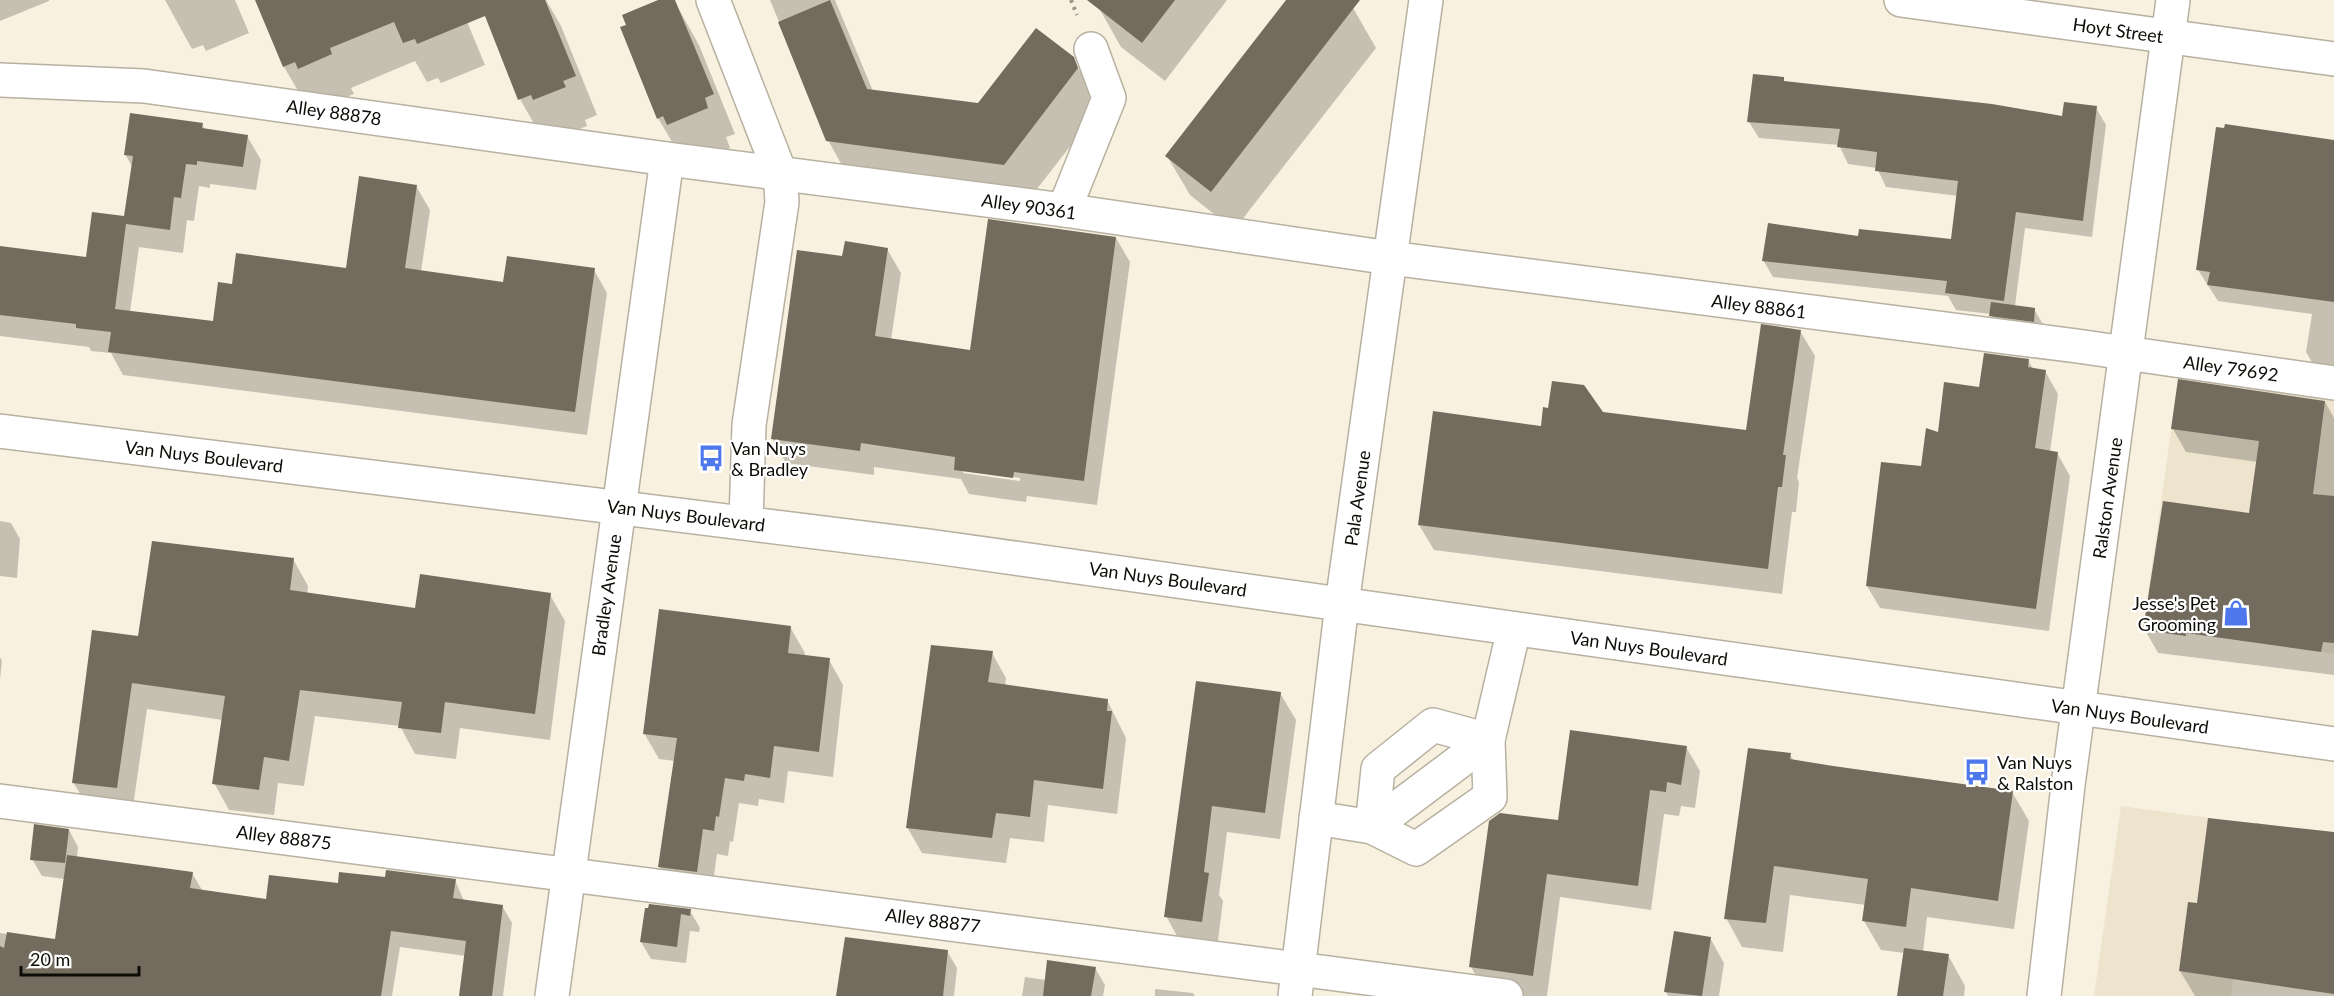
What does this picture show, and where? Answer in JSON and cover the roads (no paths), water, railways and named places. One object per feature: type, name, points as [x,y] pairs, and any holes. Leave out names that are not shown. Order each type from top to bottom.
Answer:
[{"type":"street","points":[[712,0],[780,174],[782,202],[749,424],[746,522]]},
{"type":"street","name":"Pala Avenue","points":[[1296,982],[1342,604],[1426,0]]},
{"type":"street","name":"Hoyt Street","points":[[1901,0],[2334,59]]},
{"type":"street","name":"Ralston Avenue","points":[[2044,996],[2078,709],[2128,353],[2173,0]]},
{"type":"street","points":[[1064,210],[1109,98],[1091,49]]},
{"type":"street","name":"Alley 88878","points":[[0,80],[144,86],[667,159]]},
{"type":"street","name":"Alley 90361","points":[[667,159],[1064,210],[1390,258]]},
{"type":"street","name":"Bradley Avenue","points":[[552,996],[667,159]]},
{"type":"street","name":"Alley 88861","points":[[1390,258],[2128,353]]},
{"type":"street","name":"Alley 79692","points":[[2128,353],[2334,383]]},
{"type":"street","name":"Van Nuys Boulevard","points":[[0,431],[746,522],[2334,744]]},
{"type":"street","points":[[1316,818],[1372,827],[1416,849],[1490,797],[1488,740],[1514,629]]},
{"type":"street","points":[[1372,827],[1378,769],[1433,724],[1488,740]]},
{"type":"street","points":[[1372,827],[1488,740]]},
{"type":"street","name":"Alley 88875","points":[[0,801],[568,873]]},
{"type":"street","name":"Alley 88877","points":[[568,873],[1296,982],[1506,996]]},
{"type":"place","name":"Van Nuys & Bradley","points":[[711,458]]},
{"type":"place","name":"Jesse's Pet Grooming","points":[[2236,613]]},
{"type":"place","name":"Van Nuys & Ralston","points":[[1977,772]]}]
